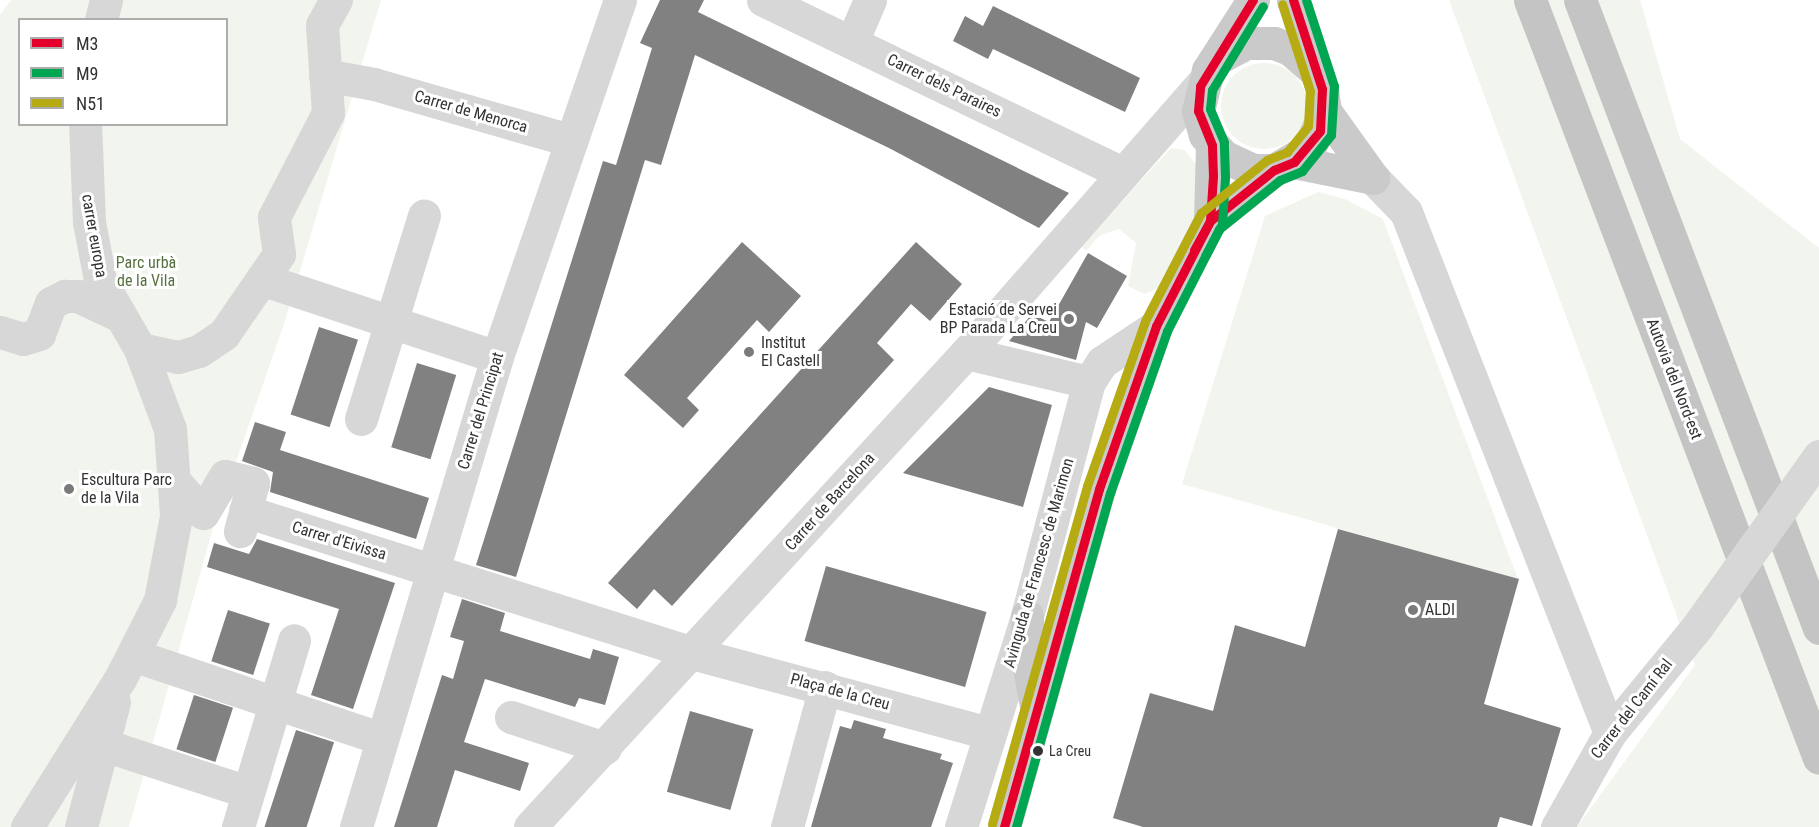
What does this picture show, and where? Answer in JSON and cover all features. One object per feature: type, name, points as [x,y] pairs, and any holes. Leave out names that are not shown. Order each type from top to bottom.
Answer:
[{"type":"highway","name":"Autovia del Nord-est","points":[[1530,0],[1819,758]]},
{"type":"highway","points":[[1580,0],[1819,628]]},
{"type":"main road","points":[[1210,221],[1208,140],[1198,111],[1200,86],[1220,57],[1253,0]]},
{"type":"main road","points":[[1293,0],[1325,111],[1373,178]]},
{"type":"main road","points":[[1220,57],[1246,43],[1275,43],[1290,49],[1314,70]]},
{"type":"main road","points":[[1210,221],[1315,140],[1325,111]]},
{"type":"main road","points":[[1208,140],[1234,163],[1284,166],[1373,178]]},
{"type":"main road","name":"Avinguda de Francesc de Marimon","points":[[1004,827],[1038,714],[1099,489],[1156,326],[1210,221]]},
{"type":"main road","points":[[1027,616],[1027,656],[1038,714]]},
{"type":"street","points":[[102,18],[106,0]]},
{"type":"street","points":[[140,349],[178,357],[199,351],[224,334],[264,280],[279,254],[274,217],[328,113],[330,92],[325,75],[322,25],[336,0]]},
{"type":"street","name":"Carrer del Principat","points":[[356,827],[497,357],[569,140],[620,0]]},
{"type":"street","name":"Carrer dels Paraires","points":[[763,0],[1123,173]]},
{"type":"street","points":[[852,42],[870,0]]},
{"type":"street","name":"Carrer de Menorca","points":[[325,75],[374,84],[569,140]]},
{"type":"street","name":"Carrer de Barcelona","points":[[530,827],[966,353],[1200,86]]},
{"type":"street","name":"carrer europa","points":[[85,126],[89,222],[100,280],[118,315],[140,349],[170,429],[176,483],[168,568],[160,600],[126,667]]},
{"type":"street","name":"Carrer de Barcelona","points":[[1123,173],[1162,143],[1208,140]]},
{"type":"street","points":[[1373,178],[1406,212],[1610,733]]},
{"type":"street","points":[[361,419],[424,216]]},
{"type":"street","points":[[264,280],[389,325],[497,357]]},
{"type":"street","points":[[6,328],[39,334],[51,303],[65,296],[78,296],[118,315]]},
{"type":"street","name":"Avinguda de Francesc de Marimon","points":[[961,827],[988,733],[1027,616],[1089,382],[1102,362],[1156,326]]},
{"type":"street","points":[[966,353],[1089,382]]},
{"type":"street","name":"Carrer del Camí Ral","points":[[1557,827],[1610,733],[1697,627],[1819,456]]},
{"type":"street","name":"Carrer d'Eivissa","points":[[176,483],[203,513],[225,476],[246,509],[692,653]]},
{"type":"street","points":[[238,827],[294,640]]},
{"type":"street","name":"Plaça de la Creu","points":[[692,653],[825,687],[988,733]]},
{"type":"street","points":[[126,667],[275,703],[382,739]]},
{"type":"street","points":[[81,827],[126,667]]},
{"type":"street","points":[[27,827],[126,667]]},
{"type":"street","points":[[787,827],[825,687]]},
{"type":"street","points":[[511,717],[605,748]]},
{"type":"street","points":[[104,746],[248,792]]},
{"type":"green space","name":"Parc urbà de la Vila","points":[[11,0],[381,0],[285,321],[213,528],[129,827],[0,827],[0,15]]},
{"type":"green space","points":[[1449,0],[1640,0],[1680,139],[1819,248],[1819,827],[1577,827],[1695,665]]},
{"type":"green space","points":[[1256,63],[1272,63],[1295,75],[1304,89],[1307,106],[1304,123],[1295,137],[1272,149],[1256,149],[1240,142],[1228,130],[1221,114],[1221,98],[1228,82],[1240,70]]},
{"type":"green space","points":[[1171,148],[1184,150],[1196,164],[1201,194],[1193,225],[1162,286],[1145,294],[1128,286],[1136,243],[1119,229],[1099,236],[1086,251],[1081,246]]},
{"type":"green space","points":[[1318,192],[1345,199],[1383,219],[1518,579],[1182,484],[1265,216]]},
{"type":"building","points":[[660,0],[704,0],[698,12],[1069,193],[1039,228],[889,148],[695,55],[661,165],[645,160],[516,577],[476,565],[603,161],[616,165],[652,48],[640,43]]},
{"type":"building","points":[[993,6],[1140,78],[1125,112],[993,49],[988,59],[953,41],[965,16],[983,26]]},
{"type":"building","points":[[742,242],[801,296],[769,332],[757,320],[687,398],[699,410],[683,428],[624,375]]},
{"type":"building","points":[[916,242],[962,284],[930,321],[911,304],[877,343],[894,360],[672,606],[654,589],[637,609],[608,583]]},
{"type":"building","points":[[1088,253],[1127,276],[1097,328],[1086,322],[1076,360],[1009,341],[1032,314],[1049,322]]},
{"type":"building","points":[[319,327],[358,340],[330,427],[291,414]]},
{"type":"building","points":[[417,363],[456,375],[430,459],[391,447]]},
{"type":"building","points":[[989,387],[1052,405],[1023,507],[903,473]]},
{"type":"building","points":[[255,422],[286,432],[280,450],[429,498],[416,539],[270,492],[273,472],[242,461]]},
{"type":"building","points":[[1338,529],[1519,579],[1484,704],[1561,728],[1532,826],[1500,817],[1497,827],[1143,827],[1113,818],[1150,693],[1213,711],[1235,625],[1305,647]]},
{"type":"building","points":[[257,539],[395,583],[353,709],[311,695],[339,609],[207,567],[214,543],[249,554]]},
{"type":"building","points":[[826,566],[987,612],[965,687],[805,641]]},
{"type":"building","points":[[462,599],[505,613],[500,631],[590,659],[593,649],[619,657],[605,705],[579,698],[575,707],[485,679],[464,742],[529,763],[520,791],[455,770],[437,827],[394,827],[442,675],[453,679],[464,641],[450,637]]},
{"type":"building","points":[[228,610],[270,624],[253,675],[211,661]]},
{"type":"building","points":[[194,695],[233,708],[215,762],[176,749]]},
{"type":"building","points":[[690,711],[753,729],[730,810],[667,792]]},
{"type":"building","points":[[854,720],[886,729],[883,738],[942,754],[940,759],[953,763],[931,827],[811,827],[840,726],[851,729]]},
{"type":"building","points":[[296,730],[334,742],[307,827],[264,827]]},
{"type":"transit line","name":"M3","points":[[1194,250],[1210,221],[1213,176],[1212,145],[1198,111],[1200,86],[1253,0]]},
{"type":"transit line","name":"M3","points":[[1004,827],[1099,489],[1156,326],[1210,221],[1274,170],[1294,162],[1320,131],[1322,89],[1293,0]]},
{"type":"transit line","name":"M9","points":[[1016,827],[1110,493],[1167,331],[1219,229],[1280,180],[1302,171],[1331,135],[1334,86],[1306,0]]},
{"type":"transit line","name":"N51","points":[[992,824],[1087,486],[1145,321],[1201,213],[1267,160],[1287,152],[1308,126],[1310,91],[1282,4]]},
{"type":"transit line","name":"M9","points":[[1205,256],[1222,224],[1225,177],[1224,142],[1210,109],[1212,90],[1263,6]]},
{"type":"place","name":"Estació de Servei BP Parada La Creu","points":[[1069,319]]},
{"type":"place","name":"Institut El Castell","points":[[749,352]]},
{"type":"place","name":"Escultura Parc de la Vila","points":[[69,489]]},
{"type":"place","name":"ALDI","points":[[1413,610]]},
{"type":"place","name":"La Creu","points":[[1038,751]]}]
